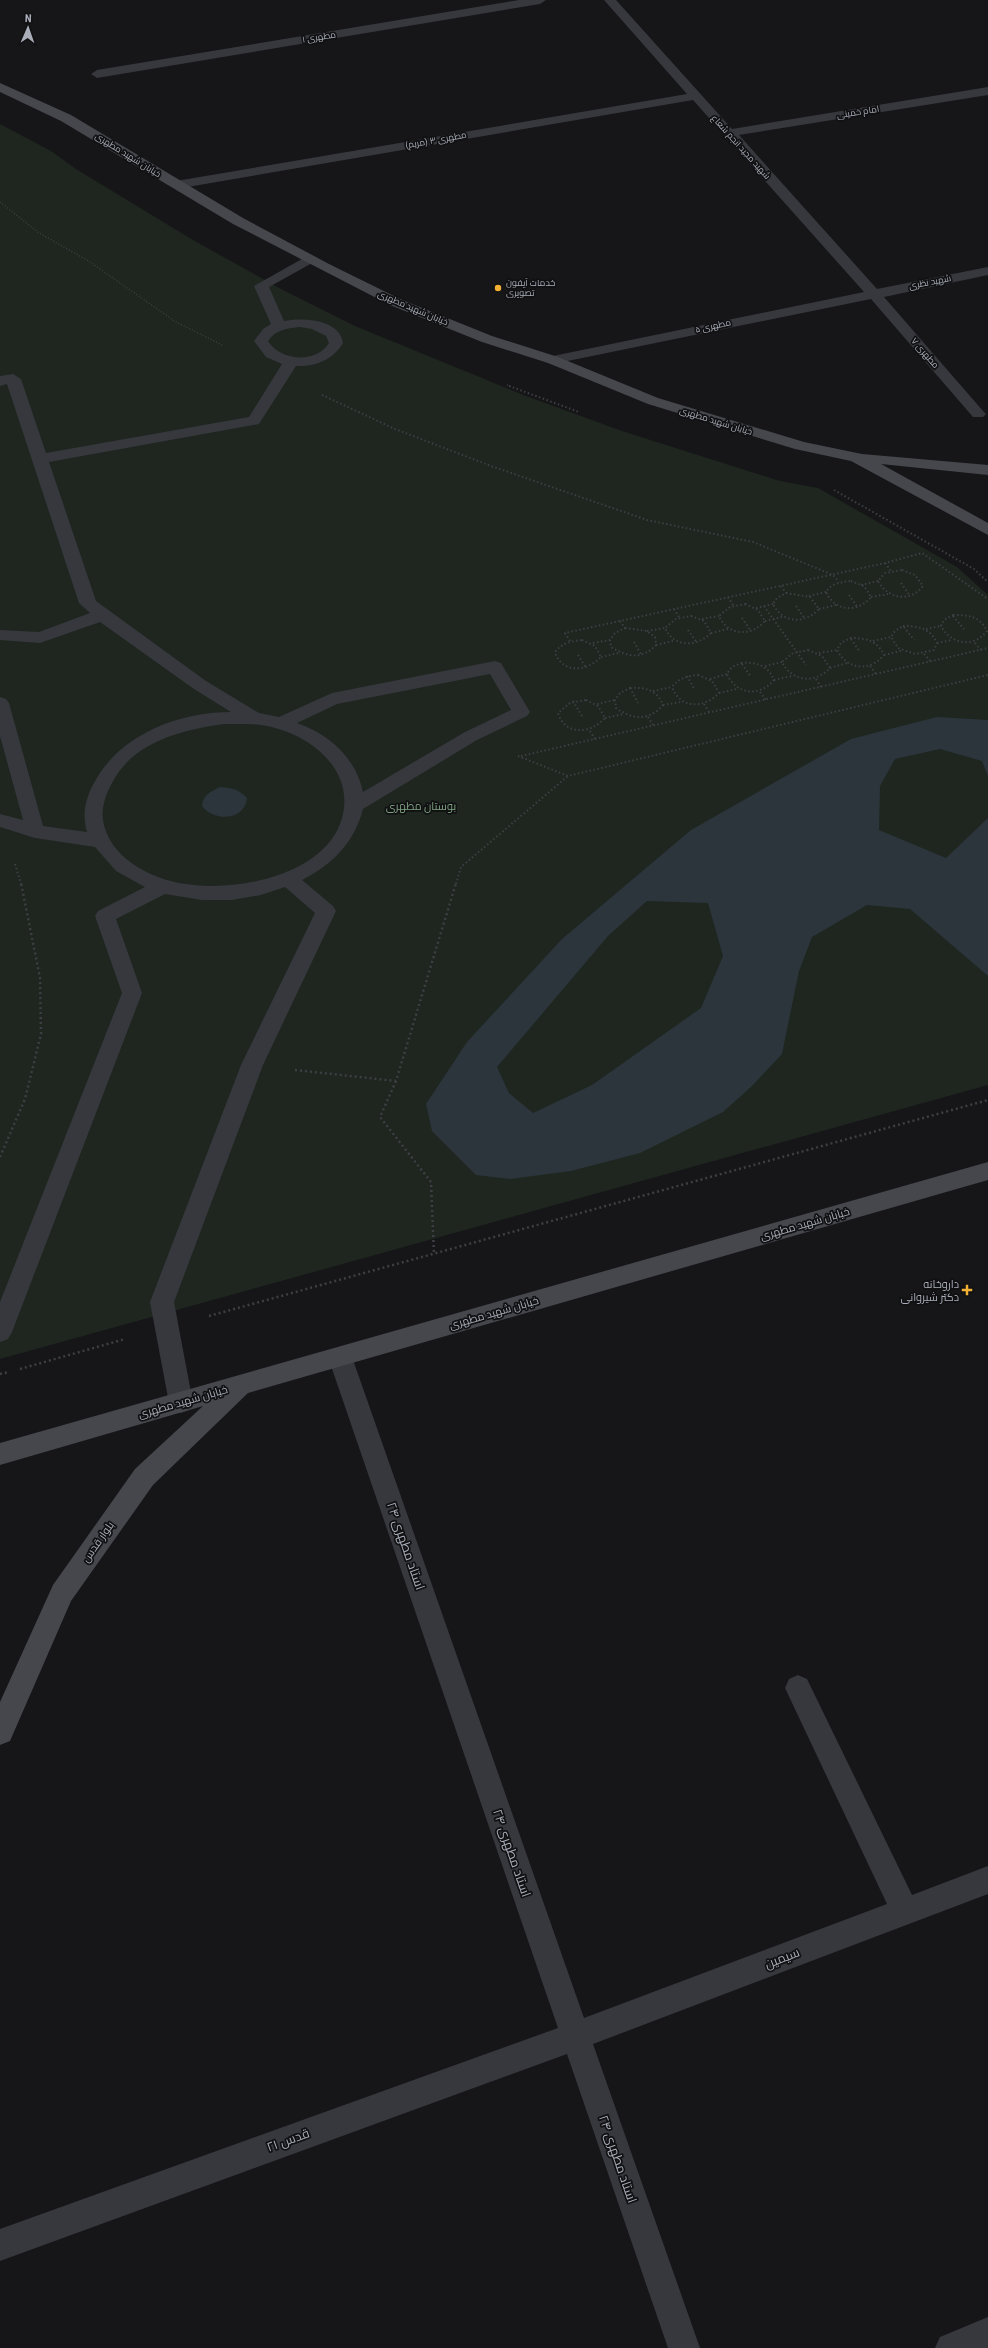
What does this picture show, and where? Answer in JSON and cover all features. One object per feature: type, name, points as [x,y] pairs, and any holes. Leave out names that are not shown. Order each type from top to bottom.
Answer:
[{"type":"main road","points":[[0,77],[25,97]]},
{"type":"main road","name":"خیابان شهید مطهری","points":[[0,87],[25,97],[96,134],[176,185],[309,259],[395,302],[487,339],[553,360],[653,401],[731,426],[801,446],[856,458],[988,470]]},
{"type":"main road","name":"خیابان شهید مطهری","points":[[856,458],[988,530]]},
{"type":"main road","name":"خیابان شهید مطهری","points":[[0,1454],[988,1171]]},
{"type":"main road","name":"بلوار قدس","points":[[0,1732],[62,1593],[144,1476],[242,1385]]},
{"type":"street","name":"مطهری ۱","points":[[97,74],[540,0]]},
{"type":"street","name":"شهید مجید انجم شعاع","points":[[610,0],[873,293]]},
{"type":"street","name":"امام خمینی","points":[[729,133],[988,91]]},
{"type":"street","name":"مطهری ۳ (مریم)","points":[[176,185],[696,96]]},
{"type":"street","points":[[279,326],[261,286],[309,259]]},
{"type":"street","name":"شهید نظری","points":[[873,293],[988,271]]},
{"type":"street","name":"مطهری ۵","points":[[553,360],[873,293]]},
{"type":"street","name":"مطهری ۷","points":[[873,293],[978,414]]},
{"type":"street","points":[[300,323],[315,325],[328,329],[335,338],[335,343],[330,351],[323,356],[306,361],[273,357],[261,341],[264,334],[279,326],[300,323]]},
{"type":"street","points":[[39,459],[254,421],[292,360]]},
{"type":"street","points":[[0,381],[14,379],[39,459],[88,602],[102,615],[200,685],[254,718]]},
{"type":"street","points":[[0,635],[40,638],[102,615]]},
{"type":"street","points":[[282,724],[332,700],[495,667],[521,712],[471,736],[354,805]]},
{"type":"street","points":[[0,703],[35,831]]},
{"type":"street","points":[[254,718],[282,724],[313,737],[329,747],[344,764],[354,784],[354,805],[349,826],[335,847],[315,864],[288,879],[258,889],[225,894],[192,893],[162,887],[135,875],[114,860],[100,841],[93,820],[95,799],[103,778],[118,759],[140,743],[165,730],[194,722],[216,719],[254,718]]},
{"type":"street","points":[[1,820],[35,831],[100,841]]},
{"type":"street","points":[[181,1403],[162,1302],[252,1065],[326,911],[288,879]]},
{"type":"street","points":[[0,1332],[132,993],[105,916],[162,887]]},
{"type":"street","name":"استاد مطهری ۲۴","points":[[340,1357],[684,2348]]},
{"type":"street","points":[[798,1688],[906,1912]]},
{"type":"street","name":"سیمین","points":[[576,2036],[988,1880]]},
{"type":"street","name":"قدس ۲۱","points":[[0,2245],[576,2036]]},
{"type":"street","points":[[951,2348],[988,2333]]},
{"type":"path","points":[[0,202],[39,234],[87,260],[176,322],[282,376],[395,429],[491,466],[647,520],[753,542],[833,574],[839,582]]},
{"type":"path","points":[[827,487],[974,569],[988,582]]},
{"type":"path","points":[[570,640],[565,633],[885,563],[922,553],[988,599]]},
{"type":"path","points":[[885,563],[891,571]]},
{"type":"path","points":[[871,597],[888,594],[911,596],[920,592],[923,586],[921,579],[913,573],[902,570],[882,574],[878,581],[880,588],[888,594]]},
{"type":"path","points":[[773,604],[775,611],[783,617],[794,620],[805,620],[814,616],[819,609],[836,605],[858,608],[867,604],[871,597],[869,590],[861,584],[850,581],[839,582],[830,586],[826,592],[808,596]]},
{"type":"path","points":[[861,584],[878,581]]},
{"type":"path","points":[[900,583],[911,596]]},
{"type":"path","points":[[781,586],[786,593]]},
{"type":"path","points":[[826,592],[828,600],[836,605]]},
{"type":"path","points":[[756,608],[773,604],[777,598],[786,593],[798,593],[808,596],[817,602],[819,609]]},
{"type":"path","points":[[848,595],[858,608]]},
{"type":"path","points":[[728,597],[733,605]]},
{"type":"path","points":[[647,631],[665,628],[670,621],[680,617],[691,616],[702,619],[719,616],[724,609],[733,605],[745,604],[756,608],[763,614],[765,621]]},
{"type":"path","points":[[764,606],[806,665]]},
{"type":"path","points":[[796,606],[805,620]]},
{"type":"path","points":[[674,609],[680,617]]},
{"type":"path","points":[[953,615],[964,629]]},
{"type":"path","points":[[937,643],[952,640],[975,642],[984,638],[987,631],[985,624],[977,618],[965,615],[953,615],[944,620],[941,626],[944,634],[952,640]]},
{"type":"path","points":[[719,616],[721,623],[728,629],[740,632],[751,632],[761,627],[765,621],[783,617]]},
{"type":"path","points":[[742,618],[751,632]]},
{"type":"path","points":[[702,619],[709,625],[711,633]]},
{"type":"path","points":[[620,621],[625,628]]},
{"type":"path","points":[[926,629],[934,636],[937,643],[934,650],[924,654],[913,654],[901,651],[893,645],[891,638],[895,631],[903,626],[926,629],[941,626]]},
{"type":"path","points":[[903,626],[914,640]]},
{"type":"path","points":[[592,643],[610,640],[615,633],[625,628],[636,628],[647,631],[655,637],[656,645],[652,652],[642,656],[630,657],[619,653],[612,647],[610,640]]},
{"type":"path","points":[[665,628],[667,635],[674,641],[685,644],[697,644],[706,639],[711,633],[728,629]]},
{"type":"path","points":[[688,630],[697,644]]},
{"type":"path","points":[[891,638],[873,641],[850,638],[841,643],[837,650],[839,657],[847,663],[858,667],[870,666],[879,662],[884,655],[901,651]]},
{"type":"path","points":[[850,638],[860,652]]},
{"type":"path","points":[[601,657],[599,649],[592,643],[582,640],[570,640],[560,645],[555,652],[556,659],[563,665],[574,669],[586,668],[596,664],[601,657],[619,653]]},
{"type":"path","points":[[656,645],[674,641]]},
{"type":"path","points":[[873,641],[881,648],[884,655]]},
{"type":"path","points":[[634,642],[642,656]]},
{"type":"path","points":[[975,642],[981,650]]},
{"type":"path","points":[[520,756],[988,648]]},
{"type":"path","points":[[765,666],[782,662],[787,655],[796,651],[808,650],[819,653],[837,650]]},
{"type":"path","points":[[819,653],[827,660],[830,668]]},
{"type":"path","points":[[578,654],[586,668]]},
{"type":"path","points":[[924,654],[930,662]]},
{"type":"path","points":[[782,662],[784,669],[792,676]]},
{"type":"path","points":[[741,663],[751,677]]},
{"type":"path","points":[[710,679],[727,674],[732,667],[741,663],[754,663],[765,666],[772,672],[774,680],[770,687],[760,692],[737,689],[719,693],[714,700],[704,704],[692,705],[681,702],[673,695],[672,687],[676,680],[686,676],[698,675],[710,679],[717,685],[719,693]]},
{"type":"path","points":[[774,680],[792,676],[804,679],[816,679],[825,675],[830,668],[847,663]]},
{"type":"path","points":[[870,666],[876,674]]},
{"type":"path","points":[[727,674],[729,682],[737,689]]},
{"type":"path","points":[[434,1254],[432,1182],[380,1117],[396,1081],[462,867],[568,776],[988,675]]},
{"type":"path","points":[[686,676],[695,690]]},
{"type":"path","points":[[816,679],[821,687]]},
{"type":"path","points":[[597,704],[615,700],[620,693],[630,688],[642,688],[653,691],[672,687]]},
{"type":"path","points":[[630,688],[638,702]]},
{"type":"path","points":[[653,691],[660,698],[663,706]]},
{"type":"path","points":[[760,692],[766,700]]},
{"type":"path","points":[[586,700],[597,704],[604,710],[605,718],[600,726],[590,730],[577,731],[566,728],[559,721],[558,713],[563,706],[573,701],[586,700]]},
{"type":"path","points":[[615,700],[616,708],[624,714],[635,718],[648,717],[658,713],[663,706],[681,702]]},
{"type":"path","points":[[573,701],[582,716]]},
{"type":"path","points":[[704,704],[709,712]]},
{"type":"path","points":[[605,718],[624,714]]},
{"type":"path","points":[[648,717],[653,726]]},
{"type":"path","points":[[590,730],[595,739]]},
{"type":"path","points":[[471,736],[568,776]]},
{"type":"path","points":[[0,1157],[25,1099],[41,1034],[40,978],[23,891],[1,820]]},
{"type":"path","points":[[252,1065],[396,1081]]},
{"type":"path","points":[[0,1374],[988,1100]]},
{"type":"green space","name":"بوستان مطهری","points":[[0,124],[51,151],[76,169],[193,240],[281,289],[355,326],[526,396],[622,431],[780,481],[818,488],[957,567],[988,595],[988,1085],[0,1359]]},
{"type":"shaded area","points":[[937,717],[988,720],[988,776],[982,761],[940,749],[895,759],[880,786],[879,830],[946,858],[988,818],[988,976],[910,909],[867,905],[812,937],[799,971],[782,1054],[751,1087],[723,1112],[640,1153],[571,1171],[510,1179],[476,1175],[432,1131],[426,1104],[467,1042],[562,939],[691,830],[851,739]],"holes":[[[647,901],[708,903],[723,956],[701,1008],[592,1085],[533,1113],[509,1093],[497,1067],[608,936]]]},
{"type":"shaded area","points":[[220,787],[235,790],[247,798],[245,806],[241,811],[235,815],[221,817],[207,811],[202,806],[205,796]]},
{"type":"place","name":"خدمات آیفون تصویری","points":[[498,288]]},
{"type":"place","name":"داروخانه دکتر شیروانی","points":[[967,1290]]}]
